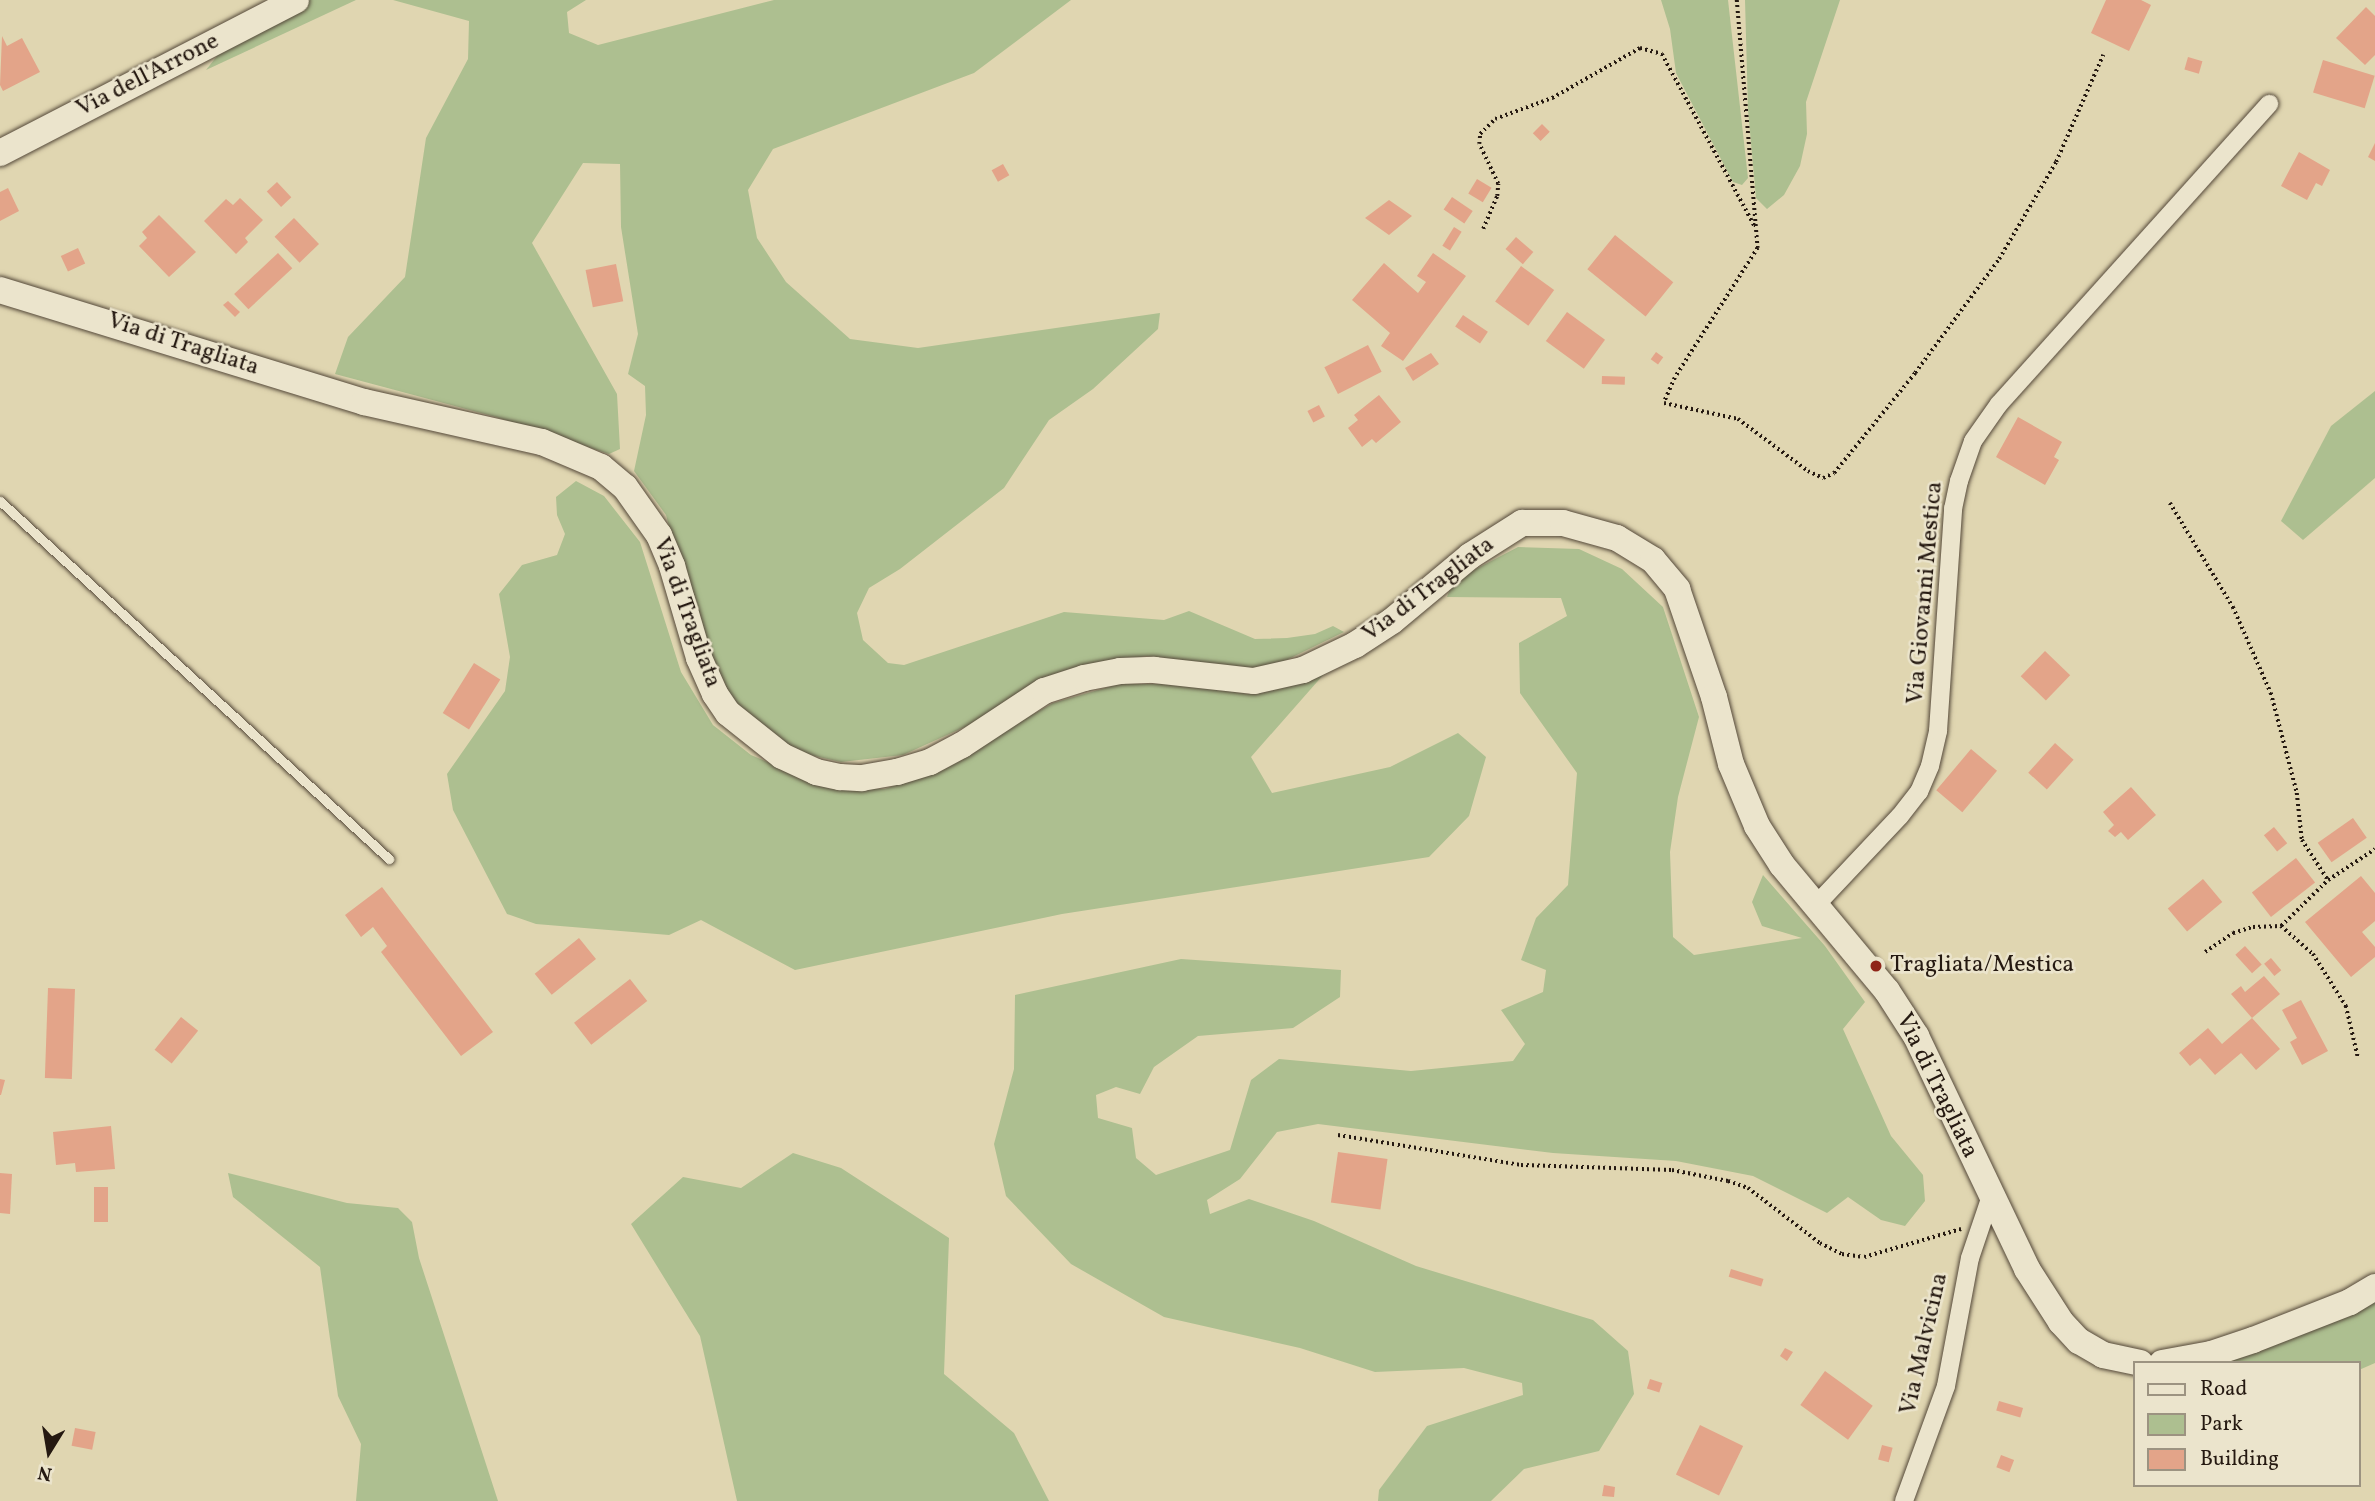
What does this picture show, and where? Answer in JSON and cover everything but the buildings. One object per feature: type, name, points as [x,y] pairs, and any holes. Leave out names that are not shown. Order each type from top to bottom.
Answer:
[{"type":"street","name":"Via dell'Arrone","points":[[0,153],[296,0]]},
{"type":"street","name":"Via Giovanni Mestica","points":[[1816,905],[1906,808],[1919,792],[1930,766],[1938,731],[1953,509],[1959,481],[1973,442],[1999,404],[2269,104]]},
{"type":"street","name":"Via di Tragliata","points":[[0,290],[363,402],[536,440],[595,463],[625,487],[659,535],[672,566],[699,658],[715,695],[728,713],[782,756],[816,772],[840,777],[863,778],[930,762],[962,745],[1044,691],[1084,678],[1137,669],[1229,680],[1280,677],[1326,661],[1392,621],[1470,556],[1522,523],[1549,521],[1608,535],[1646,555],[1667,573],[1677,589],[1746,803],[1782,865],[1887,991],[1916,1036],[2027,1269],[2070,1332],[2102,1355],[2134,1362]]},
{"type":"street","name":"Via Malvicina","points":[[1904,1501],[1946,1386],[1967,1269],[1991,1196]]},
{"type":"street","points":[[2173,1361],[2211,1354],[2253,1339],[2350,1302],[2375,1287]]},
{"type":"lane","points":[[0,501],[389,859]]},
{"type":"path","points":[[1737,0],[1758,248],[1675,378],[1664,403],[1738,419],[1808,471],[1823,478],[1834,474],[1915,373],[1999,259],[2056,162],[2103,55]]},
{"type":"path","points":[[1483,229],[1497,196],[1498,184],[1479,144],[1480,134],[1495,119],[1552,98],[1640,48],[1662,54],[1757,230]]},
{"type":"path","points":[[2170,503],[2233,607],[2271,693],[2297,793],[2302,839],[2328,880]]},
{"type":"path","points":[[2205,952],[2233,933],[2253,927],[2281,926],[2328,880],[2375,849]]},
{"type":"path","points":[[2281,926],[2313,954],[2346,1006],[2358,1057]]},
{"type":"path","points":[[1338,1135],[1521,1165],[1672,1170],[1728,1181],[1748,1188],[1821,1243],[1842,1254],[1864,1257],[1980,1223]]},
{"type":"green space","points":[[302,0],[356,0],[206,70],[228,42]]},
{"type":"green space","points":[[393,0],[586,0],[567,12],[569,33],[598,45],[774,0],[1071,0],[974,73],[773,149],[748,190],[757,238],[786,282],[850,339],[918,348],[1160,313],[1158,329],[1093,389],[1049,420],[1004,488],[900,569],[869,588],[857,613],[863,640],[888,663],[904,665],[1064,612],[1164,620],[1189,611],[1255,639],[1315,634],[1333,626],[1344,632],[1270,668],[1229,671],[1146,656],[1068,671],[969,725],[903,755],[841,762],[797,752],[739,714],[695,621],[666,515],[634,471],[646,415],[645,386],[628,374],[638,334],[621,227],[620,164],[583,163],[532,243],[617,394],[620,449],[609,454],[496,417],[335,374],[348,337],[405,277],[426,138],[468,59],[469,21]]},
{"type":"green space","points":[[1661,0],[1728,0],[1748,178],[1742,185],[1733,182],[1676,73],[1670,29]]},
{"type":"green space","points":[[1745,0],[1840,0],[1806,102],[1807,134],[1800,166],[1784,195],[1767,209],[1756,198],[1748,110]]},
{"type":"green space","points":[[2375,391],[2375,478],[2303,540],[2281,521],[2331,426]]},
{"type":"green space","points":[[576,481],[604,496],[640,542],[681,672],[713,725],[751,755],[831,789],[885,789],[930,773],[1053,703],[1119,684],[1188,684],[1248,694],[1324,674],[1251,757],[1272,793],[1390,767],[1458,733],[1486,757],[1469,816],[1429,857],[1062,914],[795,970],[701,920],[669,935],[536,924],[507,914],[453,810],[447,774],[505,691],[510,657],[499,594],[522,565],[557,555],[565,534],[557,515],[556,497]]},
{"type":"green space","points":[[1518,547],[1579,549],[1622,569],[1663,607],[1699,717],[1678,797],[1670,852],[1673,937],[1694,955],[1802,938],[1762,926],[1752,902],[1763,875],[1825,946],[1865,1002],[1843,1029],[1891,1136],[1923,1175],[1925,1201],[1905,1226],[1881,1220],[1848,1197],[1827,1213],[1753,1176],[1676,1161],[1553,1153],[1318,1124],[1277,1132],[1240,1179],[1207,1200],[1210,1214],[1249,1199],[1314,1221],[1416,1266],[1593,1320],[1628,1351],[1634,1394],[1599,1451],[1524,1469],[1491,1501],[1378,1501],[1379,1490],[1427,1426],[1523,1395],[1522,1383],[1464,1368],[1375,1372],[1300,1348],[1164,1317],[1071,1264],[1006,1196],[994,1144],[1014,1069],[1015,995],[1181,959],[1341,970],[1340,997],[1293,1028],[1198,1036],[1154,1067],[1140,1094],[1116,1087],[1096,1095],[1098,1118],[1132,1128],[1136,1158],[1156,1175],[1230,1150],[1251,1080],[1279,1059],[1411,1071],[1513,1061],[1525,1044],[1501,1010],[1543,992],[1546,970],[1521,960],[1536,918],[1568,885],[1577,773],[1520,693],[1519,643],[1567,616],[1561,598],[1447,597],[1453,581]]},
{"type":"green space","points":[[793,1153],[841,1168],[949,1238],[944,1374],[1014,1433],[1049,1501],[737,1501],[700,1336],[631,1224],[683,1177],[741,1188]]},
{"type":"green space","points":[[228,1173],[347,1203],[398,1208],[412,1222],[419,1258],[498,1501],[356,1501],[361,1444],[338,1396],[320,1267],[233,1197]]},
{"type":"green space","points":[[2375,1298],[2375,1363],[2361,1369],[2361,1361],[2215,1361]]},
{"type":"place","name":"Tragliata/Mestica","points":[[1876,966]]}]
